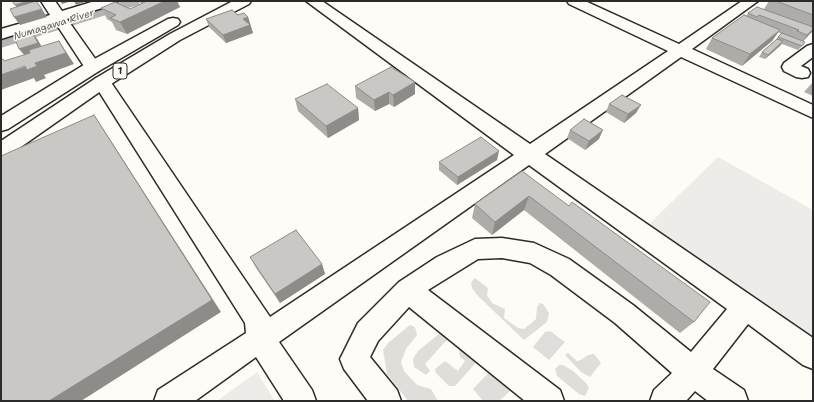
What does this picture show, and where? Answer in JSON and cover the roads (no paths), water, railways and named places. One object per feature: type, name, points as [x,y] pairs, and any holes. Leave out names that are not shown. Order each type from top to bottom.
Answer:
[{"type":"main road","points":[[48,1],[258,320],[260,338],[301,401]]},
{"type":"main road","points":[[1,34],[110,1]]},
{"type":"main road","name":"1","points":[[1,152],[97,75],[212,1]]},
{"type":"main road","name":"1","points":[[1,125],[244,1]]},
{"type":"main road","points":[[313,1],[813,355]]},
{"type":"main road","points":[[574,1],[813,112]]},
{"type":"main road","points":[[169,401],[751,1]]},
{"type":"main road","points":[[802,72],[790,67],[813,48]]},
{"type":"main road","points":[[386,401],[354,359],[368,332],[408,290],[475,248],[502,248],[534,254],[560,266],[624,314],[693,372],[733,401]]},
{"type":"main road","points":[[408,290],[549,401]]},
{"type":"main road","points":[[665,401],[693,372],[745,307]]},
{"type":"waterway","name":"Numagawa River","points":[[1,41],[131,1]]}]
